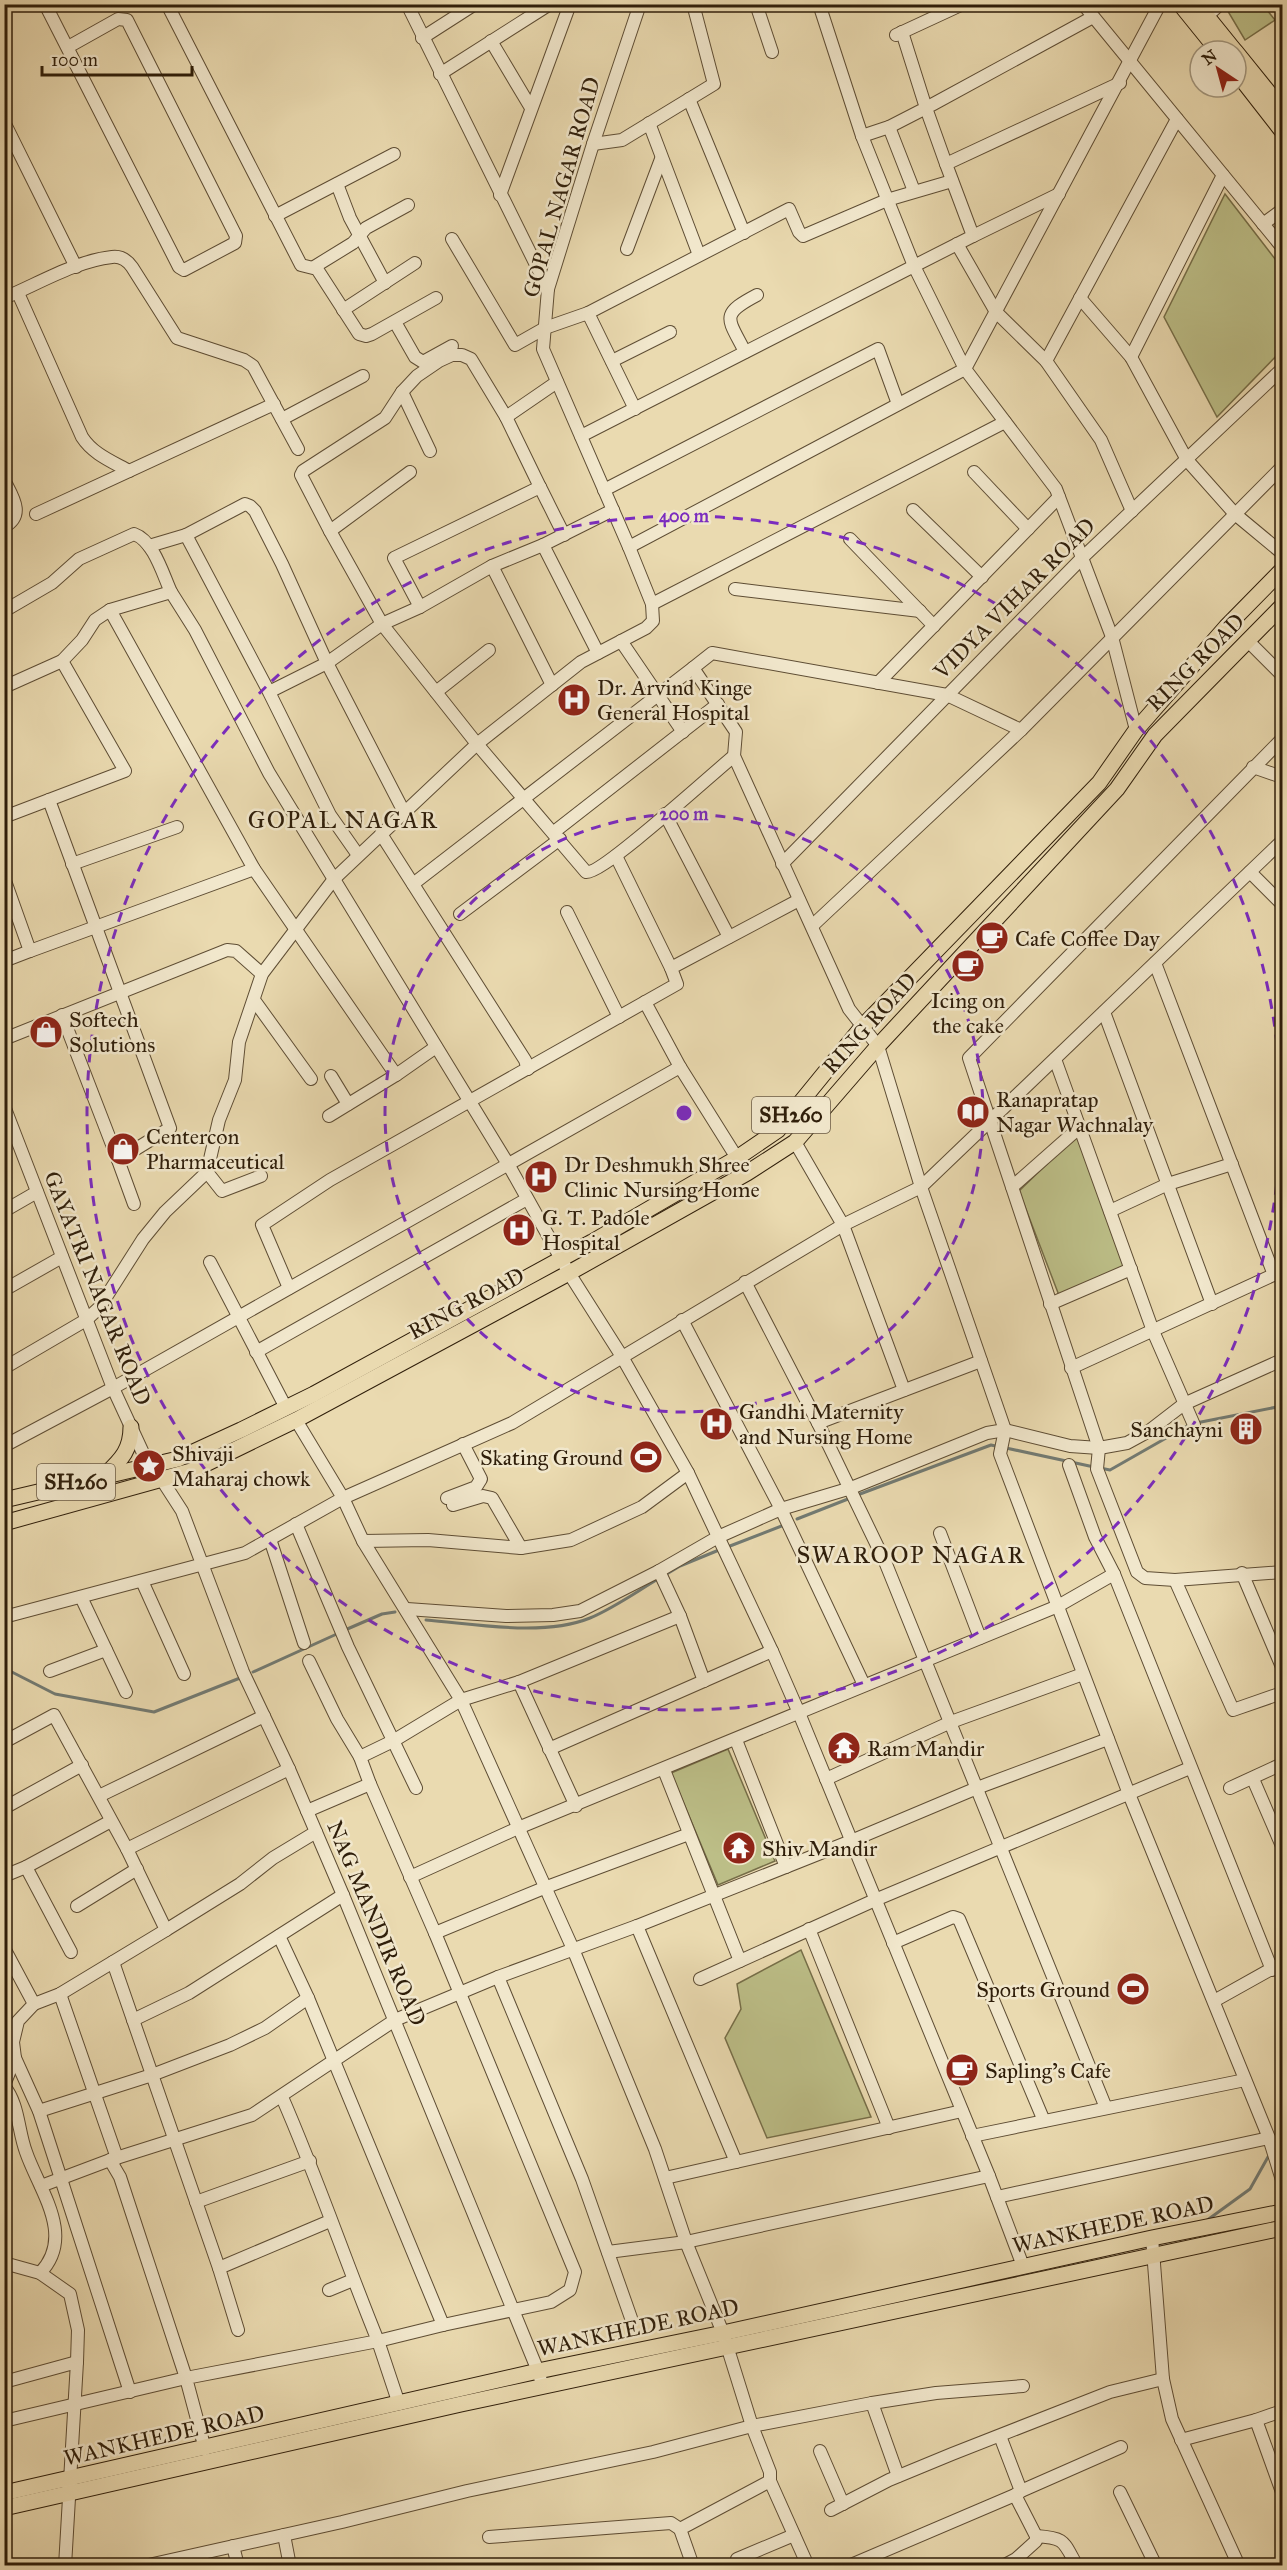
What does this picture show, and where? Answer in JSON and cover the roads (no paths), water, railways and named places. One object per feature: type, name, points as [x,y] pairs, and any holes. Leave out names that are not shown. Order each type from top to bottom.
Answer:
[{"type":"main road","points":[[1180,4],[1208,39]]},
{"type":"main road","points":[[1202,10],[1226,39]]},
{"type":"main road","points":[[1248,66],[1282,109]]},
{"type":"main road","points":[[1248,87],[1282,131]]},
{"type":"main road","name":"RING ROAD","points":[[149,1466],[178,1459],[314,1394],[561,1259],[737,1158],[778,1130],[862,1028],[1099,783],[1136,730],[1226,627],[1282,570]]},
{"type":"main road","name":"RING ROAD","points":[[4,1523],[191,1471],[296,1420],[569,1274],[747,1173],[795,1142],[878,1046],[1116,789],[1155,735],[1246,640],[1282,606]]},
{"type":"main road","points":[[106,1474],[127,1453],[131,1440],[131,1427]]},
{"type":"main road","name":"SH260","points":[[4,1500],[106,1474],[149,1466]]},
{"type":"main road","name":"WANKHEDE ROAD","points":[[4,2493],[70,2487],[205,2449],[538,2370],[726,2340],[1023,2266],[1282,2212]]},
{"type":"main road","points":[[4,2508],[70,2487],[543,2387],[726,2340],[1282,2228]]},
{"type":"street","points":[[45,4],[179,267],[184,270],[235,243],[236,236],[127,20],[118,19],[68,47]]},
{"type":"street","points":[[167,4],[301,265],[314,267],[353,243],[366,228],[408,205]]},
{"type":"street","points":[[407,4],[548,289]]},
{"type":"street","points":[[422,38],[475,4]]},
{"type":"street","points":[[440,74],[550,4]]},
{"type":"street","points":[[500,195],[570,4]]},
{"type":"street","name":"GOPAL NAGAR ROAD","points":[[640,4],[548,289],[543,349],[652,604]]},
{"type":"street","points":[[593,144],[622,140],[714,84],[693,4]]},
{"type":"street","points":[[756,4],[772,52]]},
{"type":"street","points":[[819,4],[862,136],[914,266],[965,369],[1056,489],[1112,637],[1136,730]]},
{"type":"street","points":[[1083,4],[1282,247]]},
{"type":"street","points":[[629,547],[965,369],[1131,63],[1160,4]]},
{"type":"street","points":[[1202,10],[1221,4]]},
{"type":"street","points":[[959,5],[898,34],[973,236]]},
{"type":"street","points":[[862,136],[889,127],[926,108],[1093,17]]},
{"type":"street","points":[[491,41],[531,108]]},
{"type":"street","points":[[946,164],[1120,83]]},
{"type":"street","points":[[689,99],[744,232]]},
{"type":"street","points":[[1046,361],[1177,119]]},
{"type":"street","points":[[4,122],[76,267]]},
{"type":"street","points":[[649,123],[699,255]]},
{"type":"street","points":[[889,127],[914,191]]},
{"type":"street","points":[[275,216],[394,154]]},
{"type":"street","points":[[627,249],[661,159]]},
{"type":"street","points":[[1131,357],[1223,175]]},
{"type":"street","points":[[452,239],[512,343],[518,344],[545,328],[588,313],[789,209],[803,236],[887,200],[952,181]]},
{"type":"street","points":[[337,184],[343,204],[386,283]]},
{"type":"street","points":[[581,436],[1059,194]]},
{"type":"street","points":[[1263,224],[1282,210]]},
{"type":"street","points":[[957,244],[996,312],[1046,361],[1101,440],[1132,511]]},
{"type":"street","points":[[4,298],[76,267],[113,257],[128,262],[177,338],[244,360],[253,366],[298,449]]},
{"type":"street","points":[[343,310],[416,263]]},
{"type":"street","points":[[314,267],[362,336],[372,334],[436,298]]},
{"type":"street","points":[[18,293],[82,437],[99,455],[129,471]]},
{"type":"street","points":[[745,352],[730,323],[731,313],[735,307],[757,296]]},
{"type":"street","points":[[1080,298],[1131,357],[1187,460],[1235,514],[1282,554]]},
{"type":"street","points":[[588,313],[635,408]]},
{"type":"street","points":[[395,322],[415,357],[423,362],[452,346]]},
{"type":"street","points":[[612,362],[670,332]]},
{"type":"street","points":[[604,490],[878,349],[898,404]]},
{"type":"street","points":[[564,535],[506,417],[471,359],[462,355],[452,355],[439,361],[417,376],[402,392],[385,418],[303,471],[302,478],[382,624],[477,744],[586,872],[592,872],[616,856],[734,756]]},
{"type":"street","name":"VIDYA VIHAR ROAD","points":[[782,864],[1083,557],[1282,369]]},
{"type":"street","points":[[282,418],[363,376]]},
{"type":"street","points":[[506,417],[557,382]]},
{"type":"street","points":[[402,392],[430,452]]},
{"type":"street","points":[[36,514],[274,404]]},
{"type":"street","points":[[4,1368],[86,1320],[99,1308],[143,1239],[165,1212],[207,1172],[219,1120],[235,1080],[239,1042],[262,974],[334,879],[358,855],[477,744],[581,662],[646,628],[652,621],[652,604],[1005,422]]},
{"type":"street","points":[[812,926],[1021,730],[1282,467]]},
{"type":"street","points":[[330,531],[410,472]]},
{"type":"street","points":[[974,472],[1028,529]]},
{"type":"street","points":[[4,480],[17,507],[16,517],[4,527]]},
{"type":"street","points":[[420,607],[394,558],[540,487]]},
{"type":"street","points":[[878,684],[1059,497]]},
{"type":"street","points":[[149,546],[186,535],[245,504],[250,506],[282,564],[327,663],[404,812]]},
{"type":"street","points":[[269,692],[327,663],[382,624],[420,607],[492,566],[543,545],[613,510]]},
{"type":"street","points":[[913,510],[982,577]]},
{"type":"street","points":[[4,611],[52,583],[79,559],[134,534],[141,536],[149,546],[171,592],[195,630],[269,773],[508,1164],[569,1274],[621,1355],[688,1473],[772,1650],[799,1713],[989,2176],[1023,2266]]},
{"type":"street","points":[[186,535],[269,692],[330,815],[358,855]]},
{"type":"street","points":[[850,539],[934,626]]},
{"type":"street","points":[[543,545],[598,653]]},
{"type":"street","points":[[492,566],[552,685]]},
{"type":"street","points":[[735,589],[920,611]]},
{"type":"street","points":[[4,687],[62,661],[82,640],[95,620],[110,610],[171,592]]},
{"type":"street","points":[[110,610],[254,869],[396,1075]]},
{"type":"street","points":[[1246,640],[1282,675]]},
{"type":"street","points":[[621,641],[683,732]]},
{"type":"street","points":[[436,692],[489,650]]},
{"type":"street","points":[[413,884],[712,653],[947,695],[1021,730]]},
{"type":"street","points":[[4,817],[125,771],[62,661]]},
{"type":"street","points":[[693,668],[736,732],[734,756],[782,864],[849,1009],[878,1046],[921,1187],[981,1360],[1004,1435],[1000,1454],[1129,1794],[1269,2138],[1282,2180]]},
{"type":"street","points":[[460,914],[718,704]]},
{"type":"street","points":[[1282,739],[970,1054],[969,1062],[1137,1572],[1145,1578],[1175,1580],[1242,1573],[1282,1572]]},
{"type":"street","points":[[1253,767],[1282,777]]},
{"type":"street","points":[[49,800],[170,1128],[118,1160]]},
{"type":"street","points":[[665,814],[729,937]]},
{"type":"street","points":[[72,864],[177,827]]},
{"type":"street","points":[[381,834],[525,1060],[528,1069]]},
{"type":"street","points":[[4,1617],[245,1553],[343,1498],[512,1423],[621,1355],[843,1225],[921,1187],[1282,842]]},
{"type":"street","points":[[289,1288],[262,1225],[330,1180],[677,984],[616,856]]},
{"type":"street","points":[[4,961],[254,869]]},
{"type":"street","points":[[1250,872],[1282,904]]},
{"type":"street","points":[[4,878],[30,951]]},
{"type":"street","points":[[671,968],[800,900]]},
{"type":"street","points":[[567,912],[620,1017]]},
{"type":"street","points":[[4,1039],[227,950],[236,951],[262,974]]},
{"type":"street","points":[[1071,1368],[1278,1273],[1232,1164],[1155,963]]},
{"type":"street","points":[[254,1000],[310,1079]]},
{"type":"street","points":[[645,1002],[680,1067],[737,1158]]},
{"type":"street","points":[[1104,1012],[1212,1304]]},
{"type":"street","points":[[62,1015],[134,1204]]},
{"type":"street","points":[[329,1116],[396,1075],[436,1047]]},
{"type":"street","points":[[1055,1059],[1153,1331],[1194,1425]]},
{"type":"street","points":[[4,1446],[113,1388],[680,1067]]},
{"type":"street","points":[[330,1076],[348,1104]]},
{"type":"street","name":"GAYATRI NAGAR ROAD","points":[[4,1106],[9,1134],[38,1192],[113,1388],[149,1466],[162,1480]]},
{"type":"street","points":[[1012,1187],[1080,1127]]},
{"type":"street","points":[[795,1142],[843,1225],[904,1390]]},
{"type":"street","points":[[1110,1211],[1168,1184],[1232,1164]]},
{"type":"street","points":[[207,1172],[222,1191],[261,1176]]},
{"type":"street","points":[[4,1211],[38,1192]]},
{"type":"street","points":[[256,1352],[527,1199]]},
{"type":"street","points":[[4,1290],[62,1257]]},
{"type":"street","points":[[210,1262],[285,1406]]},
{"type":"street","points":[[1050,1304],[1131,1269]]},
{"type":"street","points":[[745,1282],[851,1488],[926,1659],[1106,2108]]},
{"type":"street","points":[[682,1320],[781,1509],[864,1685]]},
{"type":"street","points":[[818,1423],[981,1360]]},
{"type":"street","points":[[1098,1459],[1149,1431],[1185,1407],[1282,1360]]},
{"type":"street","points":[[296,1420],[343,1498],[363,1541],[461,1700],[573,1949],[665,2178],[686,2241],[726,2340],[752,2426],[770,2472],[770,2481],[808,2565]]},
{"type":"street","points":[[407,1609],[506,1616],[553,1616],[580,1611],[659,1571],[718,1537],[781,1509],[851,1488],[987,1433],[1070,1446],[1098,1459]]},
{"type":"street","points":[[463,1444],[481,1479],[476,1486],[450,1502],[483,1496],[492,1498],[521,1548]]},
{"type":"street","points":[[1069,1465],[1095,1537],[1114,1574],[1190,1768],[1277,1967],[1214,2001]]},
{"type":"street","points":[[363,1541],[428,1540],[521,1548],[571,1540],[642,1507],[688,1473]]},
{"type":"street","name":"NAG MANDIR ROAD","points":[[162,1480],[182,1511],[243,1672],[289,1769],[343,1895],[543,2387]]},
{"type":"street","points":[[296,1524],[348,1647],[417,1788]]},
{"type":"street","points":[[940,1533],[980,1638]]},
{"type":"street","points":[[270,1539],[304,1643]]},
{"type":"street","points":[[659,1571],[680,1616],[705,1681]]},
{"type":"street","points":[[1242,1573],[1282,1667]]},
{"type":"street","points":[[410,1877],[518,1828],[664,1770],[1058,1606],[1114,1574]]},
{"type":"street","points":[[1175,1580],[1233,1710],[1282,1693]]},
{"type":"street","points":[[142,1581],[184,1674]]},
{"type":"street","points":[[81,1598],[126,1692]]},
{"type":"street","points":[[360,1757],[393,1741],[461,1700],[519,1682],[680,1616]]},
{"type":"street","points":[[50,1671],[106,1650]]},
{"type":"street","points":[[549,1749],[772,1650]]},
{"type":"street","points":[[4,2421],[186,2379],[378,2341],[550,2302],[570,2290],[575,2271],[461,1993],[360,1757],[309,1661]]},
{"type":"street","points":[[826,1779],[951,1722],[1083,1674]]},
{"type":"street","points":[[519,1682],[576,1806]]},
{"type":"street","points":[[4,1742],[54,1715],[128,1849],[166,1930]]},
{"type":"street","points":[[99,1796],[264,1716]]},
{"type":"street","points":[[41,2186],[114,2159],[252,2115],[395,2020],[498,1977],[714,1896],[977,1788],[1108,1739]]},
{"type":"street","points":[[736,1740],[786,1867]]},
{"type":"street","points":[[1230,1788],[1282,1764]]},
{"type":"street","points":[[4,1808],[82,1765]]},
{"type":"street","points":[[700,1979],[875,1900],[1190,1768]]},
{"type":"street","points":[[128,1849],[289,1769]]},
{"type":"street","points":[[664,1770],[740,1961]]},
{"type":"street","points":[[1253,1779],[1282,1846]]},
{"type":"street","points":[[307,1811],[370,1784]]},
{"type":"street","points":[[4,1876],[26,1867],[111,1821]]},
{"type":"street","points":[[130,2392],[39,2111],[15,2058],[13,2042],[18,2021],[34,2004],[60,1994],[166,1930],[240,1884],[273,1858],[316,1832]]},
{"type":"street","points":[[435,1933],[544,1888],[689,1834]]},
{"type":"street","points":[[26,1867],[71,1952]]},
{"type":"street","points":[[77,1906],[137,1869]]},
{"type":"street","points":[[133,2020],[189,1993],[343,1895]]},
{"type":"street","points":[[893,1943],[953,1917],[959,1919],[1044,2121]]},
{"type":"street","points":[[637,1926],[736,2162]]},
{"type":"street","points":[[810,1929],[889,2128]]},
{"type":"street","points":[[279,1936],[308,1998],[443,2325]]},
{"type":"street","points":[[4,1948],[34,2004]]},
{"type":"street","points":[[113,1962],[219,2268],[238,2330]]},
{"type":"street","points":[[498,1977],[582,2179],[632,2318]]},
{"type":"street","points":[[60,1994],[94,2092],[186,2379],[205,2449]]},
{"type":"street","points":[[39,2111],[152,2075],[230,2046],[265,2028],[308,1998]]},
{"type":"street","points":[[15,2058],[4,2085],[12,2098],[26,2153],[49,2202],[54,2226],[52,2258],[39,2273]]},
{"type":"street","points":[[972,2136],[1245,2080]]},
{"type":"street","points":[[282,2097],[310,2161],[330,2221],[378,2341],[399,2404]]},
{"type":"street","points":[[665,2178],[962,2111]]},
{"type":"street","points":[[997,2197],[1269,2138]]},
{"type":"street","points":[[196,2202],[310,2161]]},
{"type":"street","points":[[608,2252],[686,2241],[989,2176]]},
{"type":"street","points":[[219,2268],[330,2221]]},
{"type":"street","points":[[1152,2238],[1163,2379],[1172,2419],[1239,2565]]},
{"type":"street","points":[[4,2263],[11,2267],[39,2273],[70,2294],[78,2330],[65,2565]]},
{"type":"street","points":[[329,2290],[354,2280]]},
{"type":"street","points":[[4,2382],[77,2362]]},
{"type":"street","points":[[831,2510],[898,2476],[1110,2392],[1163,2379]]},
{"type":"street","points":[[144,2565],[172,2562],[467,2492],[653,2452],[752,2426],[936,2393],[1023,2386]]},
{"type":"street","points":[[872,2403],[898,2476]]},
{"type":"street","points":[[1181,2440],[1282,2411]]},
{"type":"street","points":[[1256,2420],[1282,2492]]},
{"type":"street","points":[[1000,2436],[1018,2493],[1036,2536],[1036,2541],[1017,2562],[1003,2565]]},
{"type":"street","points":[[851,2565],[872,2561],[1121,2447]]},
{"type":"street","points":[[820,2451],[843,2504]]},
{"type":"street","points":[[680,2529],[770,2481]]},
{"type":"street","points":[[1119,2492],[1156,2565]]},
{"type":"street","points":[[489,2537],[672,2523],[680,2529],[693,2565]]},
{"type":"street","points":[[284,2535],[290,2565]]},
{"type":"street","points":[[737,2559],[794,2535]]},
{"type":"street","points":[[1036,2536],[1057,2537],[1063,2541],[1077,2565]]},
{"type":"street","points":[[233,2546],[238,2565]]},
{"type":"waterway","points":[[1196,1423],[1282,1406]]},
{"type":"waterway","points":[[1100,1468],[1110,1470],[1189,1425]]},
{"type":"waterway","points":[[860,1494],[991,1445],[1000,1447]]},
{"type":"waterway","points":[[1006,1448],[1094,1467]]},
{"type":"waterway","points":[[797,1519],[848,1499]]},
{"type":"waterway","points":[[730,1546],[784,1525]]},
{"type":"waterway","points":[[665,1575],[680,1566],[719,1550]]},
{"type":"waterway","points":[[426,1620],[509,1628],[572,1624],[608,1610],[658,1579]]},
{"type":"waterway","points":[[345,1630],[382,1614],[395,1612]]},
{"type":"waterway","points":[[253,1672],[339,1633]]},
{"type":"waterway","points":[[4,1668],[55,1694],[154,1712],[240,1678]]},
{"type":"waterway","points":[[1277,2142],[1282,2132]]},
{"type":"waterway","points":[[1206,2221],[1250,2189],[1268,2157]]},
{"type":"place","name":"Dr. Arvind Kinge General Hospital","points":[[574,700]]},
{"type":"place","name":"Cafe Coffee Day","points":[[992,938]]},
{"type":"place","name":"Icing on the cake","points":[[968,966]]},
{"type":"place","name":"Softech Solutions","points":[[46,1032]]},
{"type":"place","name":"Ranapratap Nagar Wachnalay","points":[[973,1112]]},
{"type":"place","name":"Centercon Pharmaceutical","points":[[123,1149]]},
{"type":"place","name":"Dr Deshmukh Shree Clinic Nursing Home","points":[[541,1177]]},
{"type":"place","name":"G. T. Padole Hospital","points":[[519,1230]]},
{"type":"place","name":"Gandhi Maternity and Nursing Home","points":[[716,1424]]},
{"type":"place","name":"Sanchayni","points":[[1246,1429]]},
{"type":"place","name":"Skating Ground","points":[[646,1457]]},
{"type":"place","name":"Shivaji Maharaj chowk","points":[[149,1466]]},
{"type":"place","name":"Ram Mandir","points":[[844,1748]]},
{"type":"place","name":"Shiv Mandir","points":[[739,1848]]},
{"type":"place","name":"Sports Ground","points":[[1133,1989]]},
{"type":"place","name":"Sapling's Cafe","points":[[962,2070]]},
{"type":"district","name":"GOPAL NAGAR","points":[[343,820]]},
{"type":"district","name":"SWAROOP NAGAR","points":[[911,1555]]}]
